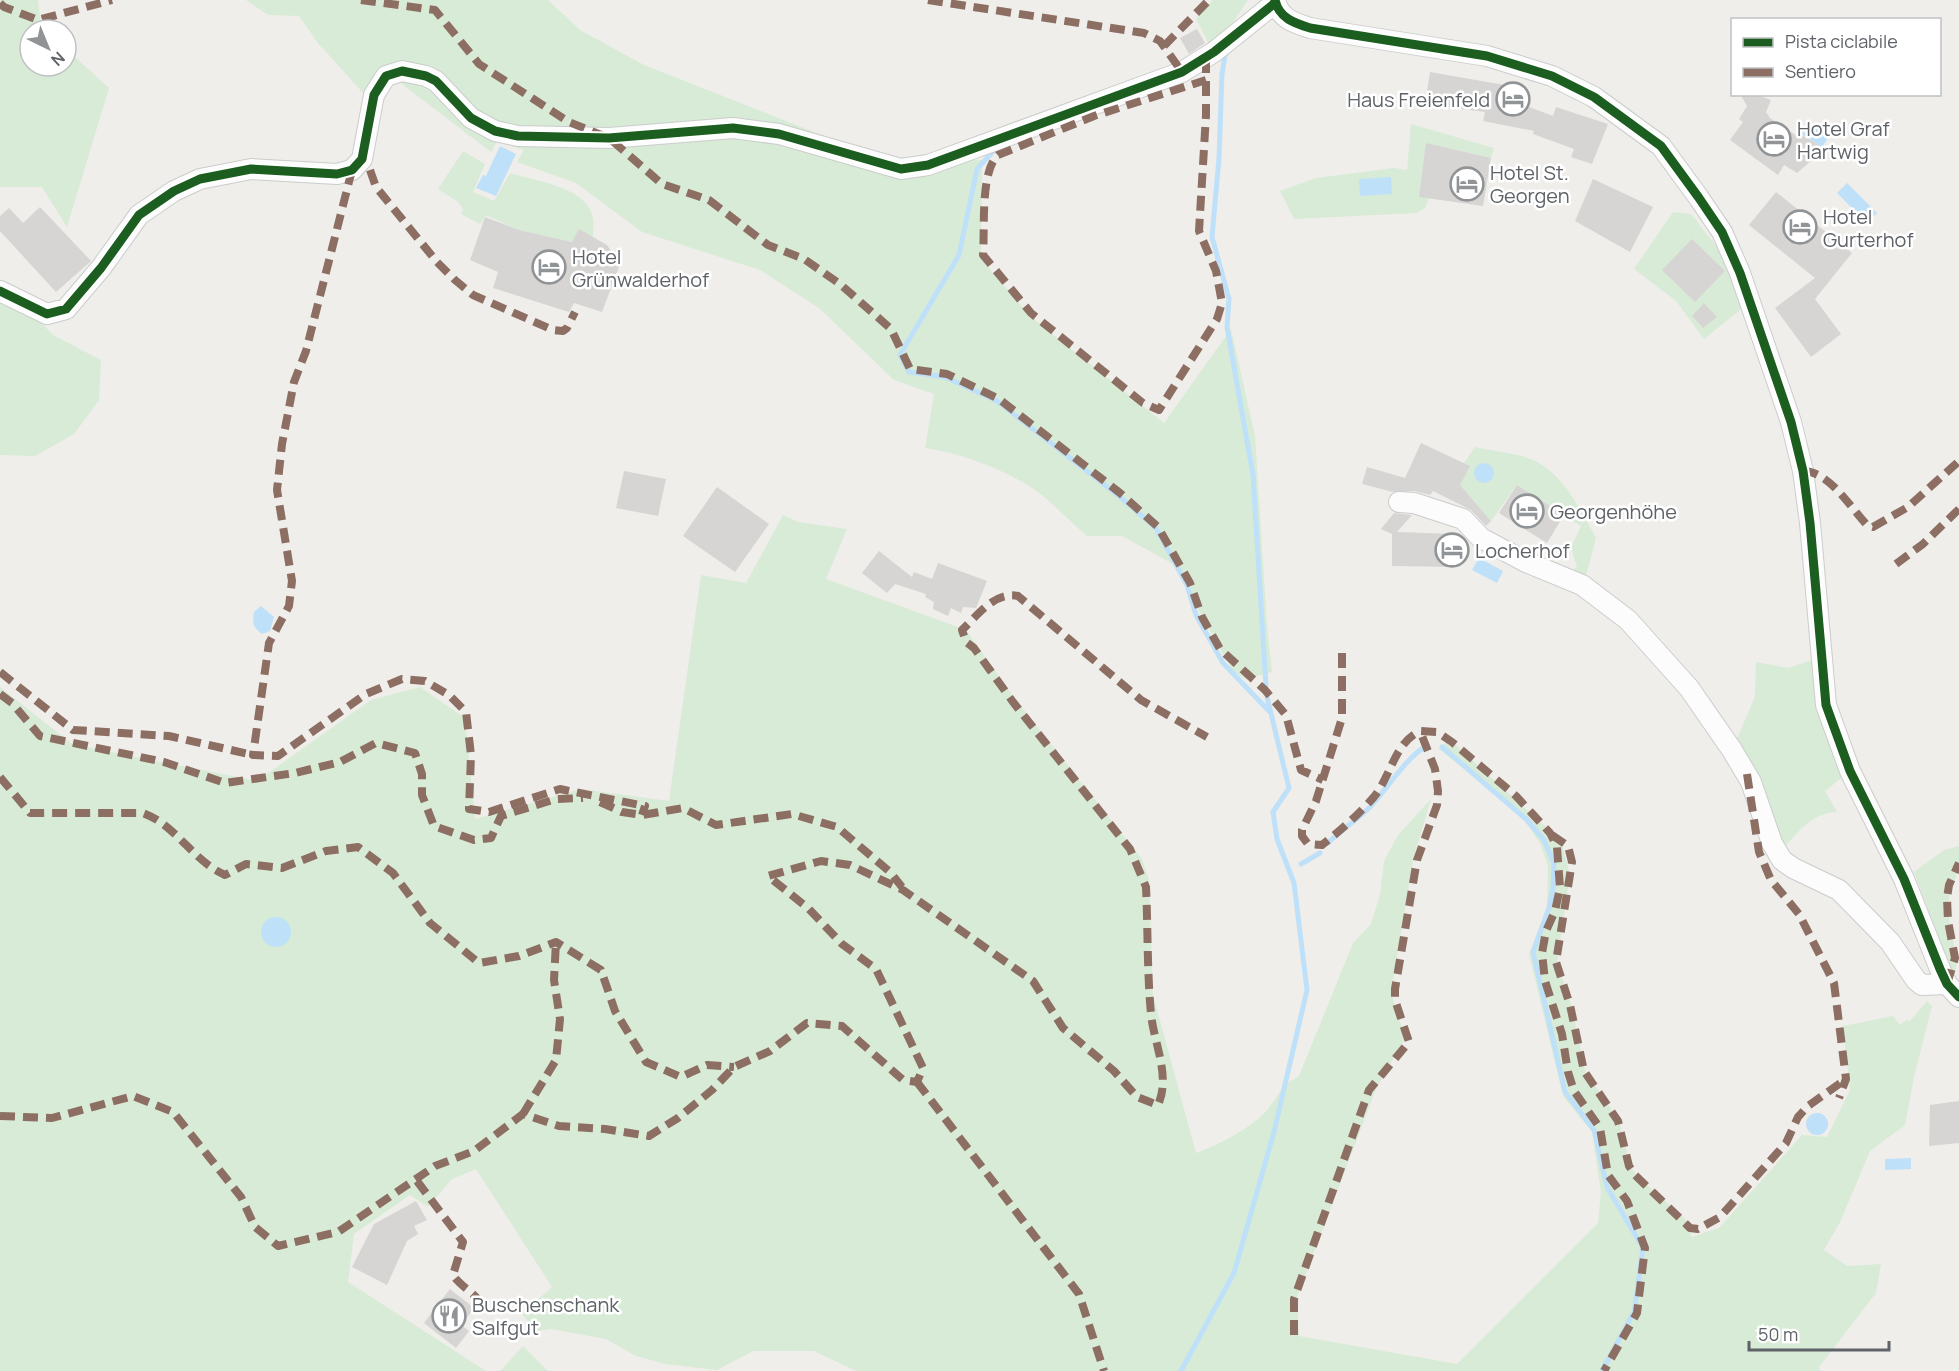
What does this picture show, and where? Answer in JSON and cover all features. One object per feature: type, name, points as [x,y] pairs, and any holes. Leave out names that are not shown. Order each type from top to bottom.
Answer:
[{"type":"street","points":[[0,291],[57,311],[101,268],[139,215],[174,191],[200,178],[239,170],[337,174],[352,170],[362,159],[374,95],[386,76],[402,71],[426,76],[436,81],[471,118],[495,131],[518,136],[609,138],[733,128],[779,134],[901,169],[928,165],[1143,89],[1182,72],[1214,52],[1275,2],[1282,14],[1291,22],[1310,28],[1487,56],[1552,76],[1594,97],[1661,146],[1722,232],[1740,273],[1791,422],[1803,471],[1810,523],[1826,705],[1850,771],[1904,879],[1953,990]]},
{"type":"street","points":[[1399,502],[1414,503],[1463,519],[1481,538],[1526,562],[1582,585],[1628,620],[1689,688],[1727,741],[1751,782],[1768,834],[1782,860],[1793,868],[1839,890],[1890,942],[1916,980],[1922,985],[1953,990]]},
{"type":"green space","points":[[0,0],[38,0],[40,18],[18,18],[18,78],[78,78],[78,60],[109,88],[67,227],[42,187],[0,187]]},
{"type":"green space","points":[[246,0],[548,0],[580,30],[644,65],[875,156],[982,160],[981,259],[1031,317],[1164,423],[1231,329],[1255,436],[1272,672],[1245,679],[1232,670],[1173,564],[1122,536],[1087,536],[1042,495],[1002,471],[955,454],[925,448],[934,394],[894,380],[819,308],[760,270],[642,232],[576,183],[517,162],[524,150],[497,141],[491,152],[386,72],[363,93],[318,43],[299,16],[268,15]]},
{"type":"green space","points":[[1213,0],[1248,0],[1234,21],[1209,44],[1196,19]]},
{"type":"green space","points":[[1411,124],[1494,148],[1491,158],[1426,143],[1429,198],[1425,208],[1417,213],[1294,219],[1280,191],[1316,178],[1394,168],[1407,170]]},
{"type":"green space","points":[[463,151],[485,164],[473,192],[494,201],[510,173],[559,187],[571,192],[589,207],[593,218],[593,237],[572,242],[519,230],[486,215],[480,224],[461,214],[463,209],[458,202],[438,189]]},
{"type":"green space","points":[[1673,212],[1691,214],[1724,256],[1745,306],[1704,339],[1676,301],[1634,269]]},
{"type":"green space","points":[[0,280],[53,335],[101,360],[99,400],[74,434],[35,456],[0,455]]},
{"type":"green space","points":[[1475,447],[1525,457],[1538,462],[1559,479],[1576,502],[1596,538],[1586,576],[1582,579],[1573,570],[1577,567],[1571,548],[1581,526],[1517,485],[1491,521],[1460,485],[1469,466],[1464,463]]},
{"type":"green space","points":[[783,515],[798,522],[847,529],[826,579],[966,630],[1012,695],[1142,859],[1149,880],[1153,995],[1196,1153],[1224,1141],[1253,1123],[1268,1109],[1283,1088],[1299,1076],[1353,943],[1371,924],[1380,895],[1384,861],[1398,835],[1431,799],[1413,860],[1391,993],[1405,1038],[1376,1089],[1297,1297],[1299,1336],[1457,1364],[1598,1223],[1601,1192],[1592,1132],[1563,1096],[1529,954],[1547,907],[1548,866],[1540,843],[1525,821],[1439,749],[1449,739],[1561,841],[1570,875],[1557,962],[1572,1007],[1585,1071],[1619,1120],[1630,1165],[1636,1175],[1685,1219],[1691,1227],[1691,1237],[1719,1228],[1802,1135],[1827,1137],[1850,1090],[1843,1026],[1893,1016],[1900,1025],[1906,1020],[1910,1021],[1927,1001],[1932,1006],[1914,1077],[1905,1125],[1870,1151],[1840,1222],[1824,1250],[1847,1266],[1881,1264],[1876,1293],[1819,1367],[1820,1371],[856,1371],[814,1351],[753,1351],[717,1370],[665,1364],[636,1356],[606,1339],[551,1329],[537,1331],[522,1314],[552,1287],[476,1169],[452,1179],[428,1207],[410,1195],[354,1234],[348,1282],[486,1371],[0,1371],[0,687],[72,744],[257,781],[371,700],[420,687],[465,718],[475,819],[581,789],[669,801],[701,575],[746,583]]},
{"type":"green space","points":[[1821,657],[1850,771],[1825,791],[1837,812],[1812,820],[1780,852],[1732,750],[1755,697],[1756,662],[1788,668]]},
{"type":"green space","points":[[1959,846],[1959,867],[1949,897],[1949,919],[1957,961],[1954,977],[1914,872],[1944,850]]},
{"type":"green space","points":[[523,1346],[548,1371],[500,1371]]},
{"type":"water","points":[[1807,121],[1830,135],[1822,147],[1799,133]]},
{"type":"water","points":[[500,146],[516,154],[496,196],[476,188],[483,175],[486,176]]},
{"type":"water","points":[[1391,177],[1392,194],[1360,196],[1359,179]]},
{"type":"water","points":[[1847,183],[1877,213],[1867,223],[1837,193]]},
{"type":"water","points":[[1480,463],[1488,463],[1494,469],[1494,477],[1488,483],[1480,483],[1474,477],[1474,469]]},
{"type":"water","points":[[1479,558],[1503,571],[1497,583],[1472,570]]},
{"type":"water","points":[[261,606],[274,617],[270,631],[262,634],[255,627],[253,619],[254,612]]},
{"type":"water","points":[[276,917],[287,921],[291,932],[287,943],[276,947],[265,943],[261,932],[265,921]]},
{"type":"water","points":[[1817,1113],[1825,1116],[1828,1124],[1825,1132],[1817,1135],[1809,1132],[1806,1124],[1809,1116]]},
{"type":"water","points":[[1911,1158],[1911,1169],[1885,1170],[1885,1159]]},
{"type":"building","points":[[1197,29],[1205,43],[1189,54],[1180,38]]},
{"type":"building","points":[[1430,72],[1527,89],[1524,105],[1553,116],[1556,107],[1608,124],[1592,164],[1571,157],[1574,149],[1533,134],[1534,131],[1483,121],[1485,112],[1425,104]]},
{"type":"building","points":[[1741,96],[1760,96],[1771,100],[1766,112],[1770,118],[1797,136],[1799,133],[1825,149],[1797,173],[1784,165],[1778,175],[1730,140],[1743,122],[1739,119],[1747,106]]},
{"type":"building","points":[[1426,143],[1491,158],[1483,206],[1419,197]]},
{"type":"building","points":[[1593,179],[1653,207],[1630,252],[1575,221]]},
{"type":"building","points":[[1776,192],[1852,253],[1815,299],[1841,334],[1811,357],[1775,308],[1815,278],[1749,225]]},
{"type":"building","points":[[40,207],[91,261],[56,292],[0,231],[0,216],[9,208],[23,223]]},
{"type":"building","points":[[485,217],[519,230],[572,242],[579,229],[607,245],[620,264],[602,312],[574,303],[569,312],[493,288],[498,272],[470,260]]},
{"type":"building","points":[[1692,239],[1725,271],[1695,302],[1662,270]]},
{"type":"building","points":[[1704,303],[1717,317],[1703,328],[1692,316]]},
{"type":"building","points":[[1421,443],[1470,466],[1460,485],[1491,521],[1486,526],[1471,510],[1433,491],[1430,495],[1415,491],[1393,492],[1362,484],[1367,467],[1405,478]]},
{"type":"building","points":[[624,471],[666,479],[658,516],[616,508]]},
{"type":"building","points":[[1517,485],[1564,515],[1547,543],[1499,513]]},
{"type":"building","points":[[717,487],[769,524],[735,572],[683,536]]},
{"type":"building","points":[[1394,513],[1412,515],[1397,532],[1455,534],[1456,567],[1392,566],[1392,534],[1381,529]]},
{"type":"building","points":[[879,551],[912,577],[914,572],[932,579],[938,563],[987,581],[976,608],[963,607],[961,613],[951,608],[948,616],[933,609],[934,602],[925,597],[926,594],[895,584],[887,593],[862,573]]},
{"type":"building","points":[[1959,1101],[1959,1143],[1929,1146],[1930,1105]]},
{"type":"building","points":[[416,1201],[427,1220],[414,1226],[418,1234],[407,1241],[387,1285],[352,1267],[374,1224]]},
{"type":"building","name":"Buschenschank Salfgut","points":[[450,1289],[474,1308],[461,1325],[469,1331],[456,1348],[424,1323]]},
{"type":"waterway","points":[[1229,50],[1225,55],[1222,74],[1219,158],[1212,237],[1229,299],[1227,327],[1253,475],[1266,686]]},
{"type":"waterway","points":[[996,148],[977,169],[959,255],[900,355],[909,372],[945,377],[997,401],[1119,496],[1156,528],[1187,585],[1196,615],[1223,663],[1269,711]]},
{"type":"waterway","points":[[1181,1371],[1234,1273],[1274,1132],[1307,990],[1294,883],[1277,839],[1273,812],[1289,788],[1267,697]]},
{"type":"waterway","points":[[1328,843],[1370,807],[1404,766],[1426,746]]},
{"type":"waterway","points":[[1442,747],[1526,819],[1544,840],[1554,864],[1549,908],[1533,952],[1565,1092],[1594,1130],[1607,1187],[1643,1248],[1634,1312],[1602,1371]]},
{"type":"waterway","points":[[1301,864],[1320,853]]},
{"type":"marked path","points":[[0,3],[4,7],[38,20],[112,0]]},
{"type":"marked path","points":[[361,0],[435,10],[479,64],[569,122],[609,138],[662,184],[709,200],[768,245],[804,259],[840,284],[891,329],[910,369],[947,374],[999,399],[1120,493],[1158,527],[1190,583],[1202,617],[1220,649],[1265,690],[1286,715],[1301,770],[1323,780]]},
{"type":"marked path","points":[[928,0],[1144,33],[1160,41],[1182,72]]},
{"type":"marked path","points":[[1164,46],[1209,0]]},
{"type":"marked path","points":[[1206,58],[1206,115],[1199,231],[1216,271],[1222,303],[1217,319],[1159,410],[1143,403],[1031,313],[983,255],[984,201],[988,174],[998,155],[1094,116],[1206,80]]},
{"type":"marked path","points":[[352,170],[306,351],[294,382],[282,444],[277,490],[292,581],[289,606],[269,643],[253,755],[278,756],[366,694],[402,679],[425,681],[449,695],[466,712],[471,755],[469,809],[489,812],[560,789],[645,806],[642,815]]},
{"type":"marked path","points":[[370,170],[376,187],[437,262],[473,295],[553,330],[563,331],[567,328],[575,312]]},
{"type":"marked path","points":[[1803,471],[1813,473],[1830,483],[1867,525],[1873,527],[1908,507],[1959,461]]},
{"type":"marked path","points":[[1896,564],[1923,544],[1959,509]]},
{"type":"marked path","points":[[0,1116],[52,1118],[133,1096],[173,1112],[241,1197],[255,1227],[278,1246],[338,1232],[435,1166],[474,1151],[523,1114],[559,1126],[605,1129],[649,1136],[678,1118],[712,1090],[734,1067],[770,1051],[807,1023],[842,1026],[903,1080],[917,1082],[923,1068],[876,969],[842,944],[809,909],[768,876],[821,861],[850,865],[903,890],[1033,981],[1063,1028],[1114,1071],[1137,1097],[1158,1105],[1163,1083],[1151,1014],[1146,887],[1130,849],[1013,702],[974,648],[966,642],[962,630],[994,601],[1010,595],[1018,596],[1141,700],[1207,737]]},
{"type":"marked path","points":[[1342,653],[1342,718],[1316,801],[1302,830],[1302,836],[1308,844],[1322,845],[1361,811],[1379,790],[1398,752],[1411,736],[1420,731],[1437,732],[1452,742],[1516,796],[1550,833],[1557,847],[1560,888],[1555,911],[1546,931],[1542,953],[1545,981],[1562,1034],[1568,1072],[1574,1091],[1600,1128],[1608,1175],[1627,1201],[1645,1248],[1637,1313],[1604,1371]]},
{"type":"marked path","points":[[0,672],[73,730],[169,736],[253,755]]},
{"type":"marked path","points":[[0,694],[12,703],[40,736],[164,762],[225,783],[295,773],[340,762],[376,743],[415,753],[422,774],[422,795],[434,826],[474,840],[491,838],[501,816],[556,799],[583,798]]},
{"type":"marked path","points":[[1294,1335],[1294,1299],[1369,1090],[1409,1042],[1395,1000],[1395,989],[1417,860],[1437,805],[1438,791],[1435,769],[1420,731]]},
{"type":"marked path","points":[[1747,774],[1759,852],[1771,880],[1799,914],[1834,983],[1846,1079],[1839,1098]]},
{"type":"marked path","points":[[0,777],[30,813],[143,813],[165,826],[203,861],[225,875],[246,864],[282,868],[326,851],[358,847],[393,873],[430,923],[479,963],[519,956],[556,942],[601,970],[615,1011],[646,1062],[681,1077],[707,1065],[734,1067]]},
{"type":"marked path","points":[[600,802],[622,812],[642,815],[683,808],[716,825],[792,814],[837,827],[890,872],[902,887]]},
{"type":"marked path","points":[[1552,835],[1568,846],[1572,862],[1556,962],[1570,1005],[1584,1071],[1618,1121],[1629,1166],[1635,1175],[1690,1228],[1698,1229],[1720,1217],[1786,1143],[1798,1117],[1808,1106],[1846,1079]]},
{"type":"marked path","points":[[1947,984],[1955,958],[1948,921],[1947,898],[1949,885],[1959,863]]},
{"type":"marked path","points":[[523,1114],[556,1060],[560,1019],[554,980],[556,942]]},
{"type":"marked path","points":[[917,1082],[1079,1294],[1104,1371]]},
{"type":"marked path","points":[[417,1181],[463,1242],[453,1275],[478,1300],[483,1309]]},
{"type":"cycle path","points":[[1275,0],[1284,15],[1293,22],[1310,28],[1487,56],[1552,76],[1594,97],[1661,146],[1699,198],[1722,232],[1740,273],[1791,422],[1803,471],[1810,523],[1826,705],[1850,771],[1904,879],[1940,969],[1947,984],[1959,997]]},
{"type":"cycle path","points":[[0,291],[47,314],[66,309],[101,268],[139,215],[174,191],[200,179],[251,169],[337,174],[352,170],[362,159],[374,95],[386,76],[402,71],[426,76],[436,81],[471,118],[495,131],[518,136],[609,138],[733,128],[779,134],[901,169],[928,165],[1182,72],[1214,52],[1275,3]]},
{"type":"place","name":"Haus Freienfeld","points":[[1513,99]]},
{"type":"place","name":"Hotel Graf Hartwig","points":[[1774,139]]},
{"type":"place","name":"Hotel St. Georgen","points":[[1467,184]]},
{"type":"place","name":"Hotel Gurterhof","points":[[1800,227]]},
{"type":"place","name":"Hotel Grünwalderhof","points":[[549,267]]},
{"type":"place","name":"Georgenhöhe","points":[[1527,511]]},
{"type":"place","name":"Locherhof","points":[[1452,550]]},
{"type":"place","name":"Buschenschank Salfgut","points":[[449,1316]]}]
